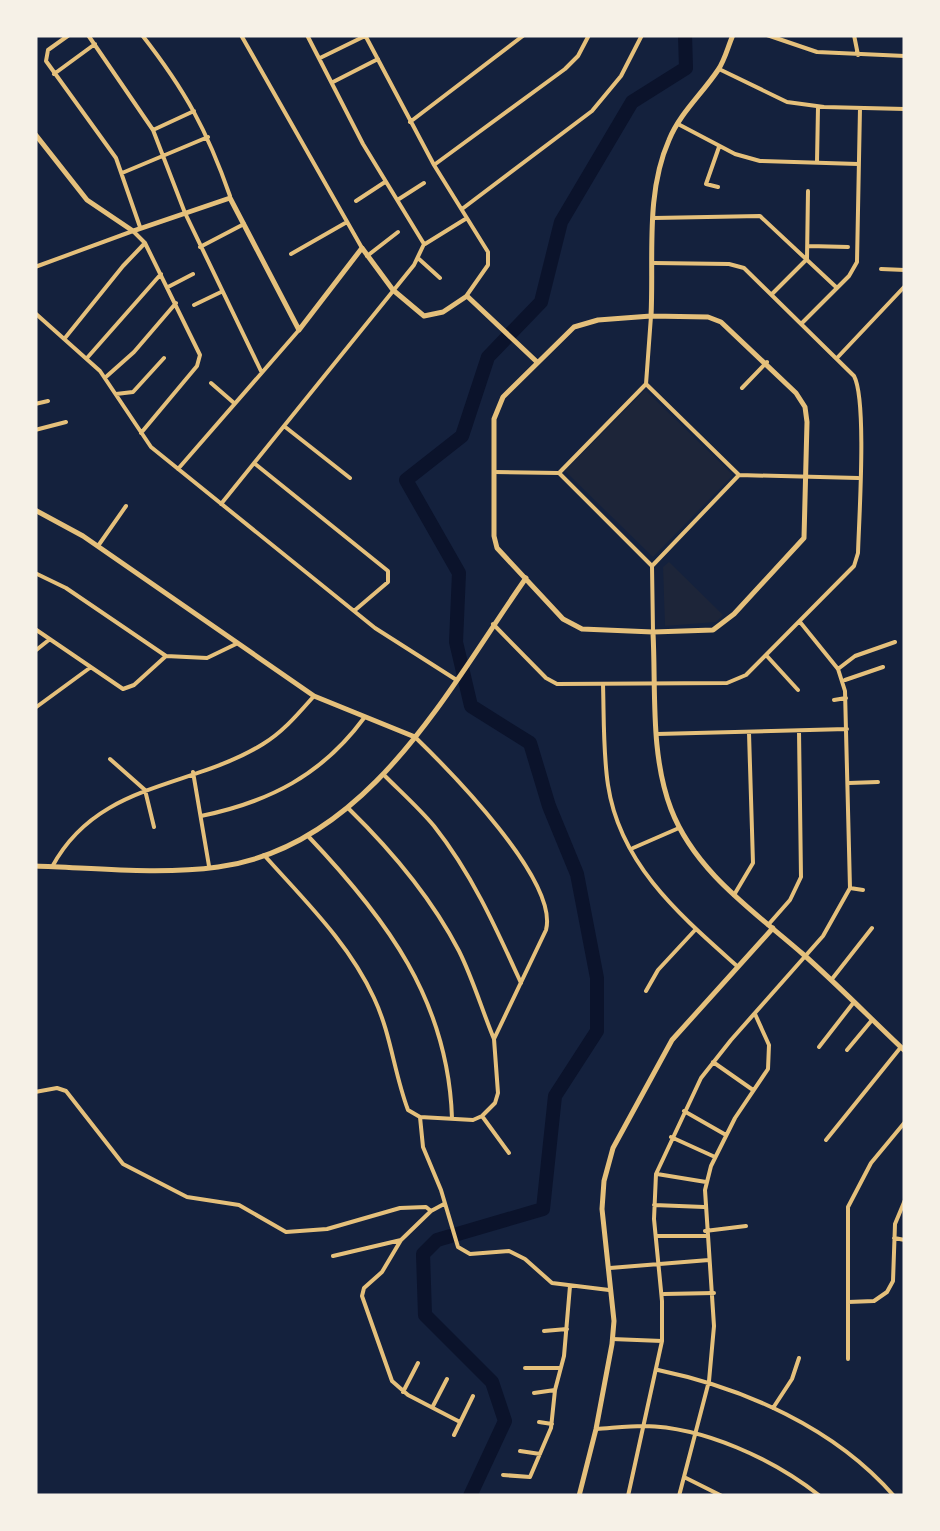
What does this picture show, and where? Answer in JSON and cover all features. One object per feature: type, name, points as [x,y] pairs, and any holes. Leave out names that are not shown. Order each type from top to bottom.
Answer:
[{"type":"street","points":[[69,35],[46,55],[54,74],[110,150],[122,173],[137,230],[198,348],[199,361],[141,433]]},
{"type":"street","points":[[88,35],[153,130],[185,213],[261,371]]},
{"type":"street","points":[[142,35],[195,110],[230,198],[299,330]]},
{"type":"street","points":[[307,35],[385,182],[424,244]]},
{"type":"street","points":[[244,36],[367,256],[394,290],[427,318],[443,312],[466,296],[490,260],[365,35],[319,58]]},
{"type":"street","points":[[410,122],[524,35]]},
{"type":"street","points":[[434,165],[565,69],[578,56],[589,35]]},
{"type":"street","points":[[462,209],[592,111],[621,76],[642,35]]},
{"type":"street","points":[[559,473],[646,384],[658,172],[678,124],[719,69],[733,35]]},
{"type":"street","points":[[768,35],[817,52],[905,56]]},
{"type":"street","points":[[790,44],[792,35]]},
{"type":"street","points":[[854,35],[858,55]]},
{"type":"street","points":[[54,74],[94,44]]},
{"type":"street","points":[[332,82],[378,60]]},
{"type":"street","points":[[719,69],[773,97],[818,107],[905,109]]},
{"type":"street","points":[[817,163],[818,107]]},
{"type":"street","points":[[802,323],[849,276],[857,262],[860,108]]},
{"type":"street","points":[[153,130],[195,110]]},
{"type":"street","points":[[678,124],[719,147],[760,161],[858,164]]},
{"type":"street","points":[[35,134],[86,200],[137,230]]},
{"type":"street","points":[[122,173],[208,137]]},
{"type":"street","points":[[718,187],[706,184],[719,147]]},
{"type":"street","points":[[356,201],[385,182]]},
{"type":"street","points":[[397,200],[424,183]]},
{"type":"street","points":[[772,294],[807,259],[808,191]]},
{"type":"street","points":[[35,266],[230,198]]},
{"type":"street","points":[[654,218],[756,215],[769,222],[837,288]]},
{"type":"street","points":[[220,504],[419,259],[424,244],[467,218]]},
{"type":"street","points":[[291,254],[347,222]]},
{"type":"street","points":[[200,246],[244,224]]},
{"type":"street","points":[[367,256],[398,232]]},
{"type":"street","points":[[65,338],[145,244]]},
{"type":"street","points":[[808,246],[848,247]]},
{"type":"street","points":[[178,469],[299,330],[362,248]]},
{"type":"street","points":[[419,259],[440,278]]},
{"type":"street","points":[[494,624],[553,683],[738,680],[850,572],[857,560],[860,387],[802,323],[737,265],[654,263]]},
{"type":"street","points":[[881,269],[905,270]]},
{"type":"street","points":[[87,358],[161,274]]},
{"type":"street","points":[[168,287],[193,274]]},
{"type":"street","points":[[837,358],[905,286]]},
{"type":"street","points":[[194,305],[221,292]]},
{"type":"street","points":[[466,296],[537,362]]},
{"type":"street","points":[[105,377],[124,362],[176,303]]},
{"type":"street","points":[[35,314],[105,377],[141,433],[178,469],[354,611],[457,676]]},
{"type":"street","points":[[650,316],[716,319],[767,362],[805,407],[804,538],[734,614],[713,630],[590,631],[573,626],[502,555],[495,541],[497,408],[537,362],[584,322],[650,316]]},
{"type":"street","points":[[116,394],[134,392],[164,358]]},
{"type":"street","points":[[742,388],[767,362]]},
{"type":"street","points":[[210,383],[234,403]]},
{"type":"street","points":[[646,384],[739,475],[860,478]]},
{"type":"street","points":[[35,404],[48,401]]},
{"type":"street","points":[[35,430],[66,422]]},
{"type":"street","points":[[284,426],[350,478]]},
{"type":"street","points":[[254,463],[388,571],[388,582],[354,611]]},
{"type":"street","points":[[494,472],[559,473],[652,566],[657,734],[662,778],[679,828],[696,854],[734,895],[903,1049],[826,1140]]},
{"type":"street","points":[[652,566],[739,475]]},
{"type":"street","points":[[98,546],[126,506]]},
{"type":"street","points":[[35,510],[98,546],[314,696],[415,736],[479,801],[502,833],[548,916],[546,930],[494,1038]]},
{"type":"street","points":[[35,573],[66,588],[166,656],[207,658],[237,643]]},
{"type":"street","points":[[35,866],[210,868],[264,855],[308,836],[348,809],[384,776],[526,578]]},
{"type":"street","points":[[628,1496],[662,1341],[654,1205],[656,1174],[684,1112],[714,1062],[806,957],[840,910],[850,888],[846,698],[838,669],[800,622]]},
{"type":"street","points":[[35,629],[118,687],[128,688],[166,656]]},
{"type":"street","points":[[35,651],[50,640]]},
{"type":"street","points":[[838,669],[855,656],[895,642]]},
{"type":"street","points":[[766,655],[798,690]]},
{"type":"street","points":[[35,708],[91,667]]},
{"type":"street","points":[[842,681],[883,667]]},
{"type":"street","points":[[603,684],[608,788],[631,849],[648,880],[737,966]]},
{"type":"street","points":[[52,867],[64,845],[82,826],[145,790],[262,745],[314,696]]},
{"type":"street","points":[[834,700],[846,698]]},
{"type":"street","points":[[202,816],[238,808],[290,786],[328,758],[364,717]]},
{"type":"street","points":[[657,734],[847,730]]},
{"type":"street","points":[[579,1496],[612,1340],[610,1268],[602,1209],[604,1181],[613,1148],[672,1040],[770,927],[801,877],[799,731]]},
{"type":"street","points":[[734,895],[753,863],[750,733]]},
{"type":"street","points":[[110,759],[145,790],[154,828]]},
{"type":"street","points":[[194,772],[210,868]]},
{"type":"street","points":[[384,776],[431,822],[470,878],[521,984]]},
{"type":"street","points":[[850,783],[878,782]]},
{"type":"street","points":[[264,855],[351,958],[374,996],[390,1037],[408,1110],[420,1117],[472,1120],[482,1116],[495,1103],[498,1093],[494,1038],[460,954],[446,927],[388,847],[348,809]]},
{"type":"street","points":[[631,849],[679,828]]},
{"type":"street","points":[[308,836],[355,886],[409,963],[442,1049],[452,1118]]},
{"type":"street","points":[[850,888],[864,890]]},
{"type":"street","points":[[830,980],[872,928]]},
{"type":"street","points":[[646,992],[658,970],[696,929]]},
{"type":"street","points":[[819,1048],[854,1002]]},
{"type":"street","points":[[679,1496],[708,1381],[714,1293],[704,1206],[706,1182],[726,1136],[768,1068],[770,1054],[755,1014]]},
{"type":"street","points":[[847,1050],[872,1020]]},
{"type":"street","points":[[714,1062],[754,1090]]},
{"type":"street","points":[[35,1092],[58,1088],[66,1091],[107,1146],[131,1168],[187,1197],[239,1206],[286,1232],[327,1229],[400,1208],[426,1207],[431,1211]]},
{"type":"street","points":[[684,1112],[726,1136]]},
{"type":"street","points":[[482,1116],[509,1154]]},
{"type":"street","points":[[420,1117],[423,1147],[455,1242],[470,1254],[504,1250],[515,1253],[546,1280],[611,1291]]},
{"type":"street","points":[[848,1359],[848,1207],[872,1164],[905,1122]]},
{"type":"street","points":[[671,1138],[715,1157]]},
{"type":"street","points":[[656,1174],[706,1182]]},
{"type":"street","points":[[848,1302],[874,1301],[887,1292],[892,1281],[895,1224],[905,1200]]},
{"type":"street","points":[[444,1204],[431,1211],[402,1240],[382,1272],[364,1288],[362,1296],[392,1381],[404,1392],[460,1422]]},
{"type":"street","points":[[654,1205],[704,1206]]},
{"type":"street","points":[[656,1236],[746,1226]]},
{"type":"street","points":[[894,1238],[905,1240]]},
{"type":"street","points":[[333,1256],[402,1240]]},
{"type":"street","points":[[610,1268],[708,1260]]},
{"type":"street","points":[[502,1475],[530,1477],[552,1424],[570,1286]]},
{"type":"street","points":[[662,1294],[714,1293]]},
{"type":"street","points":[[544,1332],[566,1329]]},
{"type":"street","points":[[612,1340],[662,1341]]},
{"type":"street","points":[[773,1408],[792,1379],[798,1358]]},
{"type":"street","points":[[404,1392],[418,1362]]},
{"type":"street","points":[[525,1368],[560,1368]]},
{"type":"street","points":[[658,1370],[708,1381],[773,1408],[855,1460],[894,1496]]},
{"type":"street","points":[[432,1408],[447,1379]]},
{"type":"street","points":[[534,1393],[555,1390]]},
{"type":"street","points":[[454,1435],[473,1396]]},
{"type":"street","points":[[539,1422],[552,1424]]},
{"type":"street","points":[[596,1429],[646,1426],[696,1434],[782,1470],[820,1496]]},
{"type":"street","points":[[520,1451],[540,1454]]},
{"type":"street","points":[[684,1477],[722,1496]]},
{"type":"shaded area","points":[[645,390],[733,475],[653,557],[565,471]]},
{"type":"shaded area","points":[[669,562],[723,615],[716,622],[665,626],[663,567]]},
{"type":"waterway","points":[[470,1496],[505,1421],[492,1382],[425,1315],[423,1254],[437,1240],[543,1209],[555,1096],[597,1031],[597,978],[577,874],[549,806],[530,743],[471,706],[456,642],[459,573],[406,480],[462,436],[488,357],[541,302],[561,222],[632,102],[686,68],[685,35]]}]
